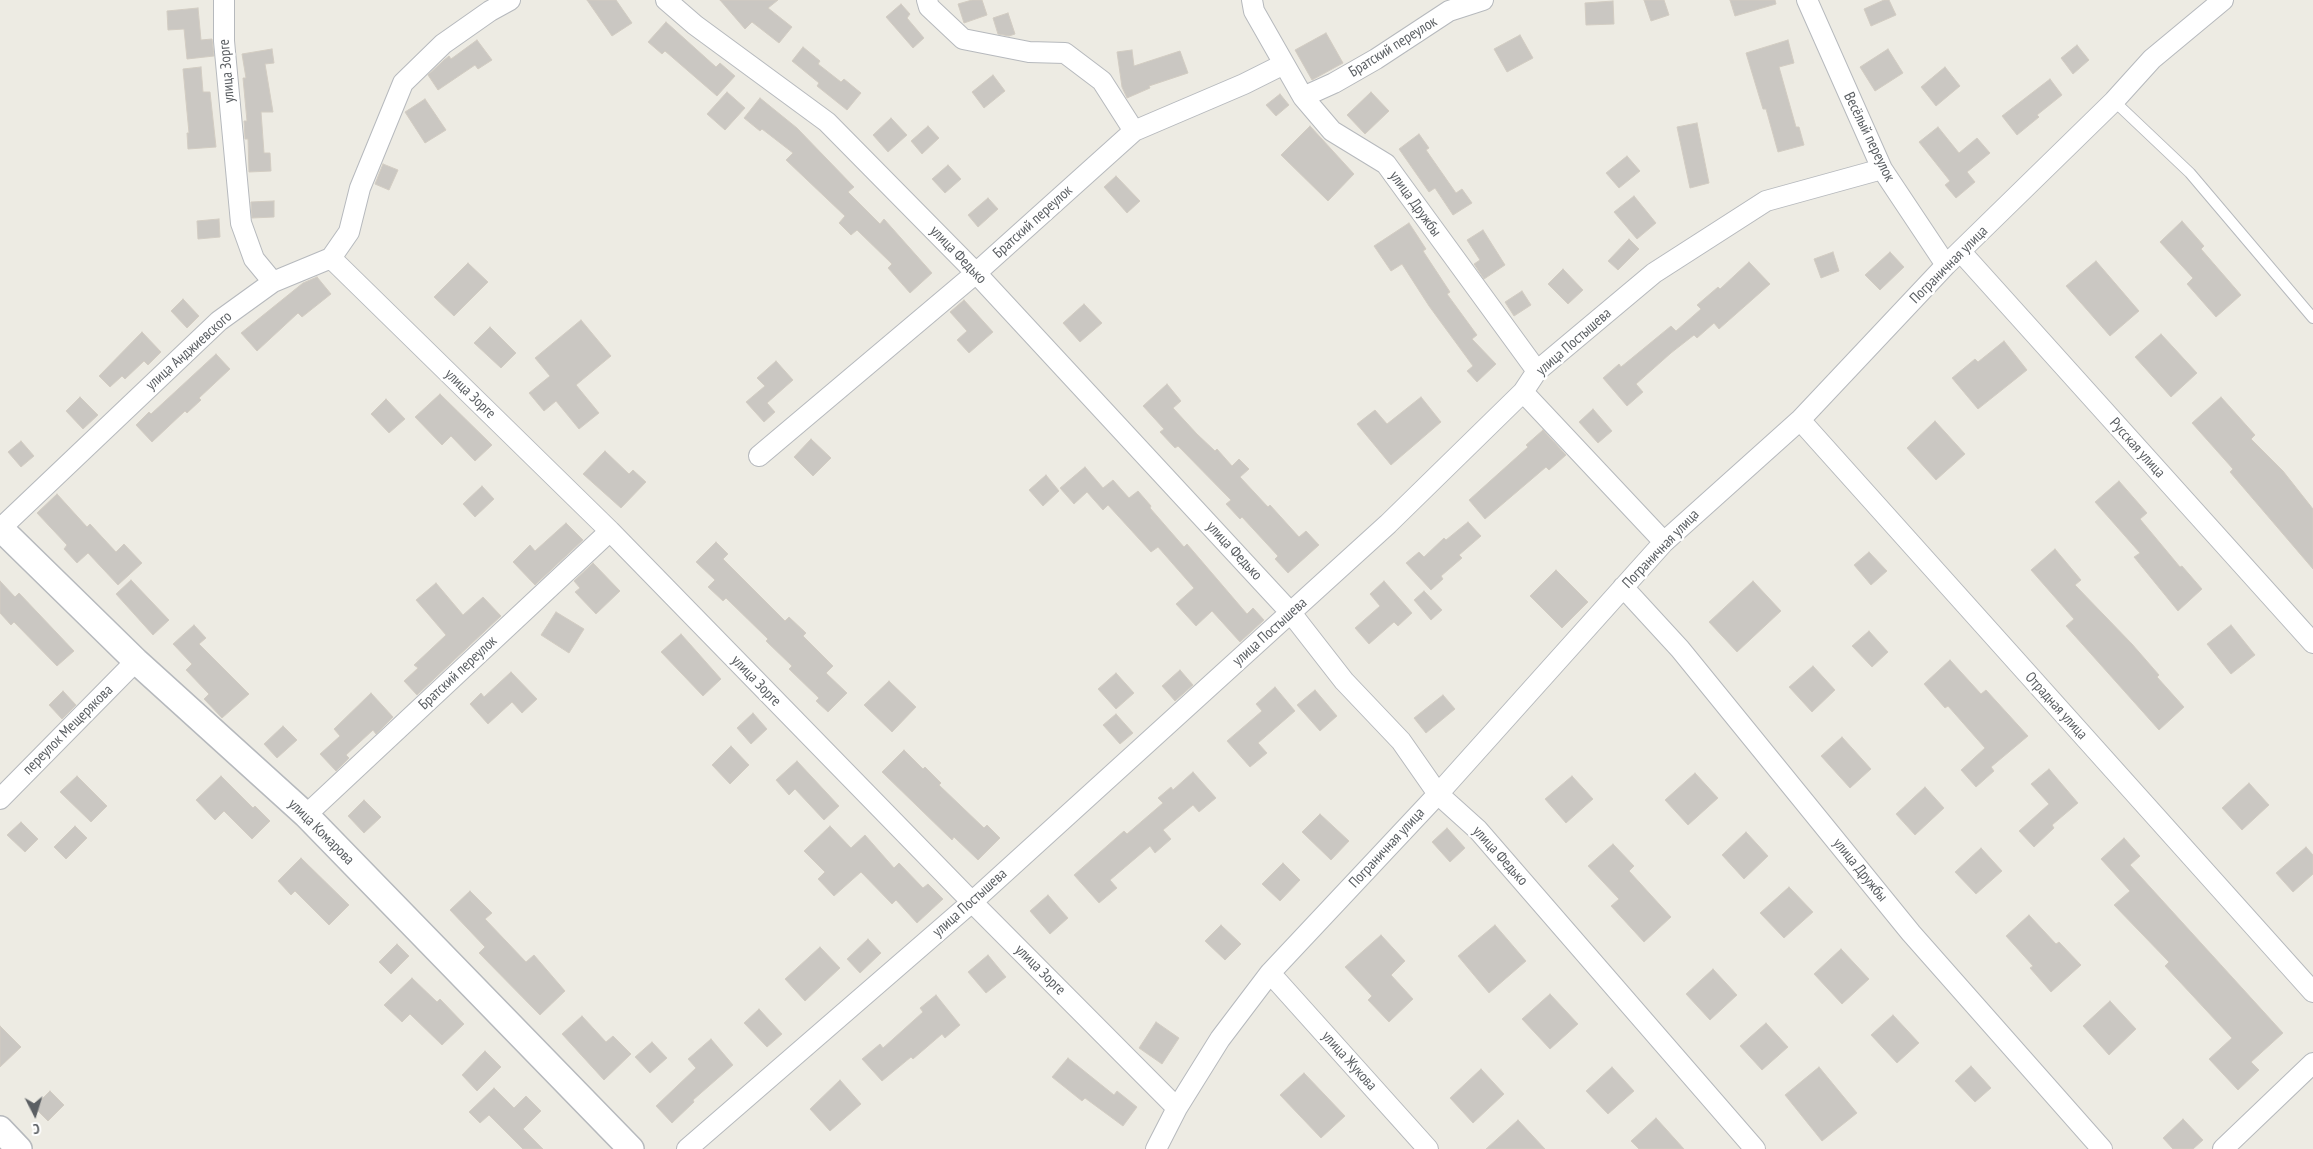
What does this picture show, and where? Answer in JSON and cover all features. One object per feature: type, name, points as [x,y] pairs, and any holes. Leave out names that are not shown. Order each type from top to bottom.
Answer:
[{"type":"street","name":"улица Зорге","points":[[224,0],[224,41],[241,223],[254,259],[273,282]]},
{"type":"street","points":[[331,258],[349,232],[360,188],[403,83],[443,44],[490,10],[510,0]]},
{"type":"street","name":"улица Федько","points":[[666,0],[695,26],[827,122],[976,273],[1291,613],[1344,681],[1401,741],[1438,794],[1478,830],[1754,1149]]},
{"type":"street","points":[[927,0],[929,7],[963,39],[1029,52],[1064,53],[1102,81],[1134,131]]},
{"type":"street","name":"улица Дружбы","points":[[1252,0],[1254,11],[1303,97],[1332,131],[1386,164],[1537,371]]},
{"type":"street","name":"Братский переулок","points":[[1303,97],[1334,83],[1376,59],[1449,11],[1483,0]]},
{"type":"street","name":"Весёлый переулок","points":[[1807,0],[1882,169],[1946,265]]},
{"type":"street","name":"Пограничная улица","points":[[1156,1149],[1177,1108],[1220,1039],[1270,973],[1438,794],[1664,542],[1800,420],[1946,265],[2114,101],[2152,59],[2223,0]]},
{"type":"street","name":"Братский переулок","points":[[758,456],[976,273],[1134,131],[1244,84],[1284,64]]},
{"type":"street","name":"улица Постышева","points":[[688,1149],[972,902],[1291,613],[1388,524],[1523,392],[1537,371],[1654,273],[1766,201],[1882,169]]},
{"type":"street","name":"Русская улица","points":[[1961,252],[2313,643]]},
{"type":"street","name":"улица Зорге","points":[[331,258],[610,532],[972,902],[1177,1108]]},
{"type":"street","name":"улица Анджиевского","points":[[0,528],[219,321],[273,282],[331,258]]},
{"type":"street","points":[[1523,392],[1664,542]]},
{"type":"street","name":"Отрадная улица","points":[[1800,420],[2313,992]]},
{"type":"street","name":"улица Комарова","points":[[0,528],[136,661],[306,815],[631,1149]]},
{"type":"street","name":"Братский переулок","points":[[306,815],[610,532]]},
{"type":"street","name":"улица Дружбы","points":[[1623,587],[1680,649],[1911,933],[2102,1149]]},
{"type":"street","name":"переулок Мещерякова","points":[[0,799],[136,661]]},
{"type":"street","name":"улица Жукова","points":[[1270,973],[1428,1149]]},
{"type":"street","points":[[2223,1149],[2313,1063]]},
{"type":"street","points":[[0,1130],[19,1149]]},
{"type":"lane","points":[[2114,101],[2190,173],[2313,318]]},
{"type":"building","points":[[587,0],[616,0],[632,23],[612,36]]},
{"type":"building","points":[[720,0],[778,0],[768,8],[792,27],[779,43],[752,22],[745,29]]},
{"type":"building","points":[[972,0],[982,0],[987,15],[964,23],[958,4]]},
{"type":"building","points":[[1644,0],[1664,0],[1669,15],[1651,21]]},
{"type":"building","points":[[1730,0],[1775,0],[1776,4],[1735,16]]},
{"type":"building","points":[[1884,0],[1889,0],[1896,15],[1871,26],[1864,9]]},
{"type":"building","points":[[1613,1],[1614,24],[1586,25],[1585,3]]},
{"type":"building","points":[[901,4],[910,14],[907,18],[924,38],[913,48],[886,17]]},
{"type":"building","points":[[198,8],[201,40],[212,39],[214,56],[187,59],[184,29],[168,30],[167,11]]},
{"type":"building","points":[[1008,13],[1015,34],[1009,36],[998,34],[993,18]]},
{"type":"building","points":[[666,22],[716,67],[720,63],[735,76],[717,96],[665,51],[662,54],[648,42]]},
{"type":"building","points":[[1326,33],[1343,63],[1312,80],[1295,50]]},
{"type":"building","points":[[1520,35],[1533,58],[1507,72],[1494,49]]},
{"type":"building","points":[[477,40],[492,60],[478,69],[475,65],[438,90],[428,75],[449,56],[451,59]]},
{"type":"building","points":[[1788,40],[1794,63],[1779,67],[1796,127],[1799,127],[1804,145],[1778,152],[1766,109],[1763,109],[1746,53]]},
{"type":"building","points":[[2077,45],[2089,60],[2073,74],[2061,58]]},
{"type":"building","points":[[803,47],[820,61],[818,64],[841,82],[844,79],[861,93],[847,110],[817,86],[819,83],[792,61]]},
{"type":"building","points":[[272,49],[274,63],[265,64],[273,112],[261,112],[264,153],[270,153],[271,171],[249,172],[248,139],[245,139],[244,121],[247,121],[243,78],[246,78],[242,54]]},
{"type":"building","points":[[1888,49],[1903,73],[1875,91],[1860,67]]},
{"type":"building","points":[[1132,50],[1134,66],[1180,51],[1188,73],[1149,86],[1150,88],[1127,98],[1122,87],[1117,52]]},
{"type":"building","points":[[201,67],[203,92],[210,92],[216,147],[188,149],[187,133],[189,133],[183,69]]},
{"type":"building","points":[[1945,67],[1960,86],[1936,106],[1921,87]]},
{"type":"building","points":[[993,75],[1005,91],[984,108],[972,92]]},
{"type":"building","points":[[2050,79],[2062,95],[2037,115],[2039,117],[2017,135],[2002,116]]},
{"type":"building","points":[[727,92],[745,108],[725,130],[707,114]]},
{"type":"building","points":[[1371,92],[1389,111],[1365,134],[1347,115]]},
{"type":"building","points":[[1280,94],[1289,105],[1276,116],[1266,105]]},
{"type":"building","points":[[760,98],[797,128],[854,187],[848,192],[880,224],[884,219],[932,273],[910,293],[888,268],[892,264],[857,230],[851,235],[839,223],[845,216],[786,160],[793,153],[762,129],[760,131],[744,118]]},
{"type":"building","points":[[425,99],[446,130],[425,143],[405,112]]},
{"type":"building","points":[[891,118],[907,135],[888,152],[873,135]]},
{"type":"building","points":[[1697,123],[1709,183],[1690,188],[1677,127]]},
{"type":"building","points":[[928,126],[939,138],[922,154],[911,141]]},
{"type":"building","points":[[1310,126],[1354,174],[1328,201],[1281,155]]},
{"type":"building","points":[[1938,127],[1959,153],[1977,138],[1990,153],[1967,172],[1975,182],[1956,198],[1945,185],[1950,181],[1919,142]]},
{"type":"building","points":[[1419,134],[1429,148],[1426,150],[1456,193],[1462,189],[1472,203],[1453,215],[1435,188],[1429,192],[1399,149]]},
{"type":"building","points":[[1627,156],[1640,171],[1619,188],[1606,173]]},
{"type":"building","points":[[383,164],[398,170],[389,190],[375,184]]},
{"type":"building","points":[[948,165],[961,179],[945,193],[932,179]]},
{"type":"building","points":[[1116,176],[1140,201],[1127,213],[1104,187]]},
{"type":"building","points":[[1634,196],[1656,223],[1637,239],[1614,212]]},
{"type":"building","points":[[988,198],[998,209],[978,227],[968,215]]},
{"type":"building","points":[[274,201],[274,217],[252,218],[251,202]]},
{"type":"building","points":[[219,219],[220,237],[198,239],[197,221]]},
{"type":"building","points":[[2182,221],[2204,246],[2201,249],[2241,295],[2216,317],[2187,284],[2193,278],[2160,242]]},
{"type":"building","points":[[1409,223],[1426,249],[1423,251],[1450,292],[1447,294],[1477,335],[1472,339],[1496,364],[1477,382],[1467,371],[1473,366],[1429,306],[1402,264],[1391,271],[1374,246]]},
{"type":"building","points":[[1483,230],[1505,265],[1484,279],[1474,264],[1480,260],[1467,240]]},
{"type":"building","points":[[1629,239],[1639,249],[1618,270],[1608,261]]},
{"type":"building","points":[[1833,252],[1839,271],[1821,278],[1814,259]]},
{"type":"building","points":[[1890,252],[1904,267],[1880,290],[1865,275]]},
{"type":"building","points":[[2096,261],[2139,311],[2110,336],[2066,286]]},
{"type":"building","points":[[1749,262],[1770,284],[1719,329],[1714,323],[1697,338],[1694,335],[1671,353],[1636,384],[1643,392],[1627,406],[1603,378],[1619,364],[1621,367],[1671,326],[1676,331],[1701,309],[1697,305],[1718,287],[1720,289]]},
{"type":"building","points":[[468,263],[488,282],[454,316],[434,297]]},
{"type":"building","points":[[1563,269],[1583,290],[1568,304],[1548,284]]},
{"type":"building","points":[[317,277],[331,294],[302,317],[298,313],[257,351],[241,333],[303,283]]},
{"type":"building","points":[[1522,291],[1531,305],[1514,316],[1505,302]]},
{"type":"building","points":[[183,299],[199,316],[187,328],[171,311]]},
{"type":"building","points":[[964,300],[993,332],[969,353],[957,340],[967,331],[950,312]]},
{"type":"building","points":[[1084,304],[1102,323],[1080,342],[1063,323]]},
{"type":"building","points":[[581,320],[611,356],[576,385],[599,413],[579,429],[556,401],[544,411],[529,393],[550,376],[535,358]]},
{"type":"building","points":[[490,327],[516,353],[501,368],[474,343]]},
{"type":"building","points":[[142,332],[161,352],[148,365],[144,361],[125,379],[122,376],[110,387],[99,376]]},
{"type":"building","points":[[2161,334],[2197,373],[2171,397],[2135,357]]},
{"type":"building","points":[[2004,341],[2027,370],[1978,409],[1952,378],[1975,359],[1978,362]]},
{"type":"building","points":[[216,354],[230,369],[199,398],[201,400],[187,413],[185,411],[152,442],[136,425],[149,412],[151,414]]},
{"type":"building","points":[[776,361],[793,380],[767,403],[775,412],[764,422],[746,402],[765,386],[757,378]]},
{"type":"building","points":[[1167,384],[1181,401],[1173,408],[1197,434],[1215,451],[1217,449],[1232,466],[1239,459],[1249,469],[1240,477],[1268,507],[1270,505],[1299,537],[1306,531],[1319,545],[1288,573],[1275,559],[1278,556],[1242,517],[1240,519],[1226,504],[1231,500],[1178,446],[1175,448],[1160,432],[1164,429],[1143,406]]},
{"type":"building","points":[[440,394],[492,445],[475,461],[451,436],[442,445],[415,417]]},
{"type":"building","points":[[80,397],[98,415],[83,429],[66,411]]},
{"type":"building","points":[[1421,397],[1441,422],[1391,465],[1357,424],[1375,410],[1387,424]]},
{"type":"building","points":[[2221,397],[2255,435],[2251,439],[2283,471],[2313,509],[2313,569],[2230,472],[2233,469],[2192,423]]},
{"type":"building","points":[[386,399],[405,419],[389,433],[371,414]]},
{"type":"building","points":[[1593,409],[1612,431],[1598,443],[1579,422]]},
{"type":"building","points":[[1935,421],[1965,454],[1936,480],[1907,448]]},
{"type":"building","points":[[1543,430],[1566,455],[1549,470],[1546,467],[1485,519],[1469,500],[1528,447],[1526,445]]},
{"type":"building","points":[[811,439],[831,458],[813,476],[794,457]]},
{"type":"building","points":[[21,441],[34,456],[21,467],[8,452]]},
{"type":"building","points":[[605,451],[629,474],[633,470],[646,482],[621,508],[583,474]]},
{"type":"building","points":[[1085,467],[1103,488],[1113,480],[1129,498],[1138,491],[1151,506],[1150,508],[1184,547],[1187,544],[1247,614],[1253,608],[1264,620],[1240,642],[1212,611],[1196,626],[1176,604],[1194,588],[1158,547],[1151,552],[1108,505],[1103,510],[1087,492],[1074,504],[1060,488]]},
{"type":"building","points":[[1046,475],[1059,491],[1043,506],[1029,490]]},
{"type":"building","points":[[2119,481],[2147,513],[2140,519],[2180,567],[2182,566],[2202,589],[2178,611],[2134,557],[2140,553],[2095,502]]},
{"type":"building","points":[[482,486],[494,499],[475,517],[463,504]]},
{"type":"building","points":[[57,494],[87,527],[90,524],[116,552],[124,544],[142,563],[118,585],[88,553],[77,563],[64,549],[67,545],[37,513]]},
{"type":"building","points":[[1468,522],[1481,536],[1459,555],[1462,558],[1441,576],[1443,579],[1431,590],[1406,563],[1419,552],[1424,557],[1444,538],[1446,540]]},
{"type":"building","points":[[566,523],[583,540],[535,585],[513,562],[530,545],[535,551]]},
{"type":"building","points":[[716,542],[728,554],[723,559],[785,621],[789,617],[806,633],[803,636],[833,666],[826,673],[847,693],[828,712],[816,701],[819,698],[789,669],[792,666],[766,641],[768,639],[726,598],[723,601],[708,587],[715,580],[696,562]]},
{"type":"building","points":[[2055,549],[2081,580],[2075,585],[2132,644],[2159,675],[2157,677],[2184,707],[2159,730],[2066,626],[2074,619],[2031,570]]},
{"type":"building","points":[[1869,552],[1887,571],[1871,585],[1854,565]]},
{"type":"building","points":[[593,563],[620,591],[596,614],[575,592],[580,588],[574,581]]},
{"type":"building","points":[[1556,570],[1588,602],[1562,628],[1530,596]]},
{"type":"building","points":[[131,580],[169,620],[153,635],[116,594]]},
{"type":"building","points":[[0,581],[15,597],[19,593],[74,651],[57,666],[14,622],[11,625],[0,613]]},
{"type":"building","points":[[1384,581],[1412,613],[1398,626],[1394,622],[1369,644],[1355,628],[1380,606],[1370,594]]},
{"type":"building","points":[[1753,581],[1781,611],[1737,652],[1709,622]]},
{"type":"building","points":[[436,583],[463,615],[483,597],[501,616],[417,695],[404,681],[418,668],[414,665],[446,635],[416,600]]},
{"type":"building","points":[[1424,591],[1442,610],[1431,620],[1414,600]]},
{"type":"building","points":[[556,612],[584,629],[569,653],[541,635]]},
{"type":"building","points":[[194,625],[206,638],[199,644],[249,694],[222,718],[204,699],[209,694],[186,670],[192,664],[173,644]]},
{"type":"building","points":[[2231,625],[2255,655],[2231,674],[2207,644]]},
{"type":"building","points":[[1869,631],[1888,652],[1872,667],[1852,646]]},
{"type":"building","points":[[681,634],[721,679],[703,696],[661,652]]},
{"type":"building","points":[[1950,660],[1981,694],[1986,690],[2028,736],[1991,767],[1994,771],[1976,787],[1961,770],[1985,748],[1948,706],[1945,708],[1924,684]]},
{"type":"building","points":[[1813,666],[1835,690],[1812,712],[1789,687]]},
{"type":"building","points":[[1180,670],[1193,685],[1175,701],[1162,686]]},
{"type":"building","points":[[511,672],[537,699],[522,713],[512,702],[488,724],[470,704],[481,693],[484,697]]},
{"type":"building","points":[[1116,673],[1134,693],[1116,709],[1098,689]]},
{"type":"building","points":[[889,681],[916,707],[892,732],[864,705]]},
{"type":"building","points":[[1275,687],[1295,711],[1258,743],[1267,753],[1250,767],[1227,741],[1262,711],[1256,704]]},
{"type":"building","points":[[1315,690],[1337,716],[1320,731],[1297,705]]},
{"type":"building","points":[[63,691],[76,705],[62,719],[49,705]]},
{"type":"building","points":[[371,693],[393,717],[376,734],[373,730],[346,755],[349,758],[336,771],[320,754],[340,736],[334,729]]},
{"type":"building","points":[[1443,695],[1455,709],[1426,733],[1414,718]]},
{"type":"building","points":[[753,713],[767,729],[751,744],[737,728]]},
{"type":"building","points":[[1116,714],[1133,733],[1120,744],[1103,725]]},
{"type":"building","points":[[283,726],[297,740],[277,758],[264,744]]},
{"type":"building","points":[[1842,737],[1871,769],[1850,788],[1821,756]]},
{"type":"building","points":[[731,746],[749,765],[730,784],[712,765]]},
{"type":"building","points":[[904,750],[923,769],[925,767],[941,783],[939,785],[984,828],[987,825],[1000,838],[978,860],[954,837],[952,840],[882,772]]},
{"type":"building","points":[[797,761],[839,806],[824,820],[795,789],[789,795],[776,780]]},
{"type":"building","points":[[2049,769],[2078,803],[2052,825],[2054,828],[2034,847],[2019,831],[2049,804],[2031,784]]},
{"type":"building","points":[[1193,772],[1216,798],[1199,812],[1193,805],[1163,830],[1171,839],[1155,853],[1150,846],[1110,880],[1117,888],[1099,903],[1074,875],[1124,831],[1127,834],[1163,803],[1158,798],[1171,787],[1173,790]]},
{"type":"building","points":[[1695,773],[1718,798],[1688,825],[1665,800]]},
{"type":"building","points":[[77,776],[107,806],[91,822],[60,792]]},
{"type":"building","points":[[221,776],[253,808],[255,806],[270,821],[252,839],[224,811],[215,820],[196,800]]},
{"type":"building","points":[[1572,776],[1593,799],[1566,823],[1545,799]]},
{"type":"building","points":[[2249,783],[2269,805],[2242,830],[2222,808]]},
{"type":"building","points":[[1925,787],[1944,808],[1915,835],[1896,814]]},
{"type":"building","points":[[364,800],[381,817],[364,833],[348,816]]},
{"type":"building","points":[[1320,814],[1349,841],[1331,860],[1302,832]]},
{"type":"building","points":[[21,822],[38,839],[25,852],[7,835]]},
{"type":"building","points":[[75,826],[87,838],[66,859],[54,847]]},
{"type":"building","points":[[830,826],[851,848],[865,835],[894,868],[899,863],[923,888],[928,884],[943,899],[917,923],[896,900],[892,904],[861,872],[834,896],[818,879],[825,872],[804,851]]},
{"type":"building","points":[[1447,828],[1465,848],[1450,862],[1432,842]]},
{"type":"building","points":[[1746,832],[1768,856],[1744,879],[1722,855]]},
{"type":"building","points":[[2124,838],[2140,856],[2130,865],[2283,1033],[2251,1062],[2259,1070],[2238,1090],[2209,1059],[2232,1038],[2165,966],[2169,962],[2114,905],[2130,891],[2101,859]]},
{"type":"building","points":[[1613,844],[1634,866],[1629,871],[1671,917],[1644,942],[1611,906],[1619,899],[1588,866]]},
{"type":"building","points":[[2306,847],[2313,855],[2313,874],[2293,892],[2276,873]]},
{"type":"building","points":[[1981,848],[2002,871],[1976,894],[1955,872]]},
{"type":"building","points":[[301,858],[349,905],[329,925],[295,891],[291,895],[278,881]]},
{"type":"building","points":[[1283,863],[1300,880],[1280,901],[1262,884]]},
{"type":"building","points":[[1789,887],[1813,912],[1784,938],[1760,913]]},
{"type":"building","points":[[470,891],[492,913],[485,919],[526,962],[534,955],[565,991],[540,1015],[479,953],[485,947],[450,910]]},
{"type":"building","points":[[1048,895],[1068,918],[1050,934],[1030,911]]},
{"type":"building","points":[[2029,915],[2056,944],[2059,942],[2081,965],[2051,992],[2030,968],[2033,966],[2006,936]]},
{"type":"building","points":[[1221,925],[1241,944],[1225,960],[1205,941]]},
{"type":"building","points":[[1495,925],[1526,961],[1489,993],[1458,956]]},
{"type":"building","points":[[1381,935],[1405,961],[1391,975],[1413,999],[1389,1022],[1368,1000],[1372,996],[1345,967]]},
{"type":"building","points":[[868,939],[881,953],[860,973],[847,959]]},
{"type":"building","points":[[397,944],[409,956],[391,974],[379,962]]},
{"type":"building","points":[[820,947],[840,968],[805,1001],[785,979]]},
{"type":"building","points":[[1841,949],[1869,979],[1842,1004],[1814,974]]},
{"type":"building","points":[[988,955],[1006,977],[986,993],[968,972]]},
{"type":"building","points":[[1713,969],[1737,995],[1710,1020],[1686,994]]},
{"type":"building","points":[[412,978],[437,1002],[440,999],[464,1024],[442,1045],[410,1014],[402,1022],[384,1005]]},
{"type":"building","points":[[1550,994],[1578,1024],[1550,1049],[1522,1019]]},
{"type":"building","points":[[936,995],[960,1025],[945,1038],[942,1034],[913,1059],[911,1057],[882,1081],[862,1059],[880,1044],[883,1048],[923,1012],[920,1008]]},
{"type":"building","points":[[2110,1001],[2136,1029],[2109,1055],[2083,1026]]},
{"type":"building","points":[[759,1009],[782,1034],[767,1047],[744,1023]]},
{"type":"building","points":[[1893,1015],[1919,1043],[1897,1063],[1871,1035]]},
{"type":"building","points":[[582,1016],[606,1042],[613,1036],[631,1054],[604,1080],[562,1034]]},
{"type":"building","points":[[1156,1022],[1179,1038],[1162,1064],[1139,1048]]},
{"type":"building","points":[[1766,1023],[1788,1047],[1762,1070],[1740,1046]]},
{"type":"building","points":[[0,1026],[21,1047],[0,1067]]},
{"type":"building","points":[[711,1039],[733,1065],[693,1100],[694,1102],[672,1123],[656,1106],[696,1068],[688,1059]]},
{"type":"building","points":[[652,1042],[667,1058],[650,1073],[635,1057]]},
{"type":"building","points":[[485,1051],[501,1067],[477,1091],[462,1075]]},
{"type":"building","points":[[1068,1058],[1114,1095],[1117,1091],[1137,1107],[1123,1126],[1085,1098],[1082,1101],[1052,1077]]},
{"type":"building","points":[[1971,1066],[1991,1088],[1975,1102],[1955,1081]]},
{"type":"building","points":[[1612,1067],[1634,1091],[1608,1114],[1586,1091]]},
{"type":"building","points":[[1819,1067],[1857,1113],[1822,1141],[1785,1095]]},
{"type":"building","points":[[1481,1069],[1504,1094],[1473,1123],[1450,1098]]},
{"type":"building","points":[[1304,1073],[1345,1116],[1321,1138],[1280,1095]]},
{"type":"building","points":[[840,1080],[861,1104],[830,1131],[810,1109]]},
{"type":"building","points":[[494,1088],[514,1108],[526,1096],[541,1111],[523,1129],[543,1149],[523,1149],[489,1115],[480,1123],[469,1112]]},
{"type":"building","points":[[50,1091],[64,1105],[48,1121],[34,1107]]},
{"type":"building","points":[[1656,1118],[1684,1149],[1639,1149],[1631,1141]]},
{"type":"building","points":[[2183,1119],[2203,1140],[2193,1149],[2173,1149],[2163,1138]]},
{"type":"building","points":[[1518,1120],[1545,1149],[1486,1149]]}]
